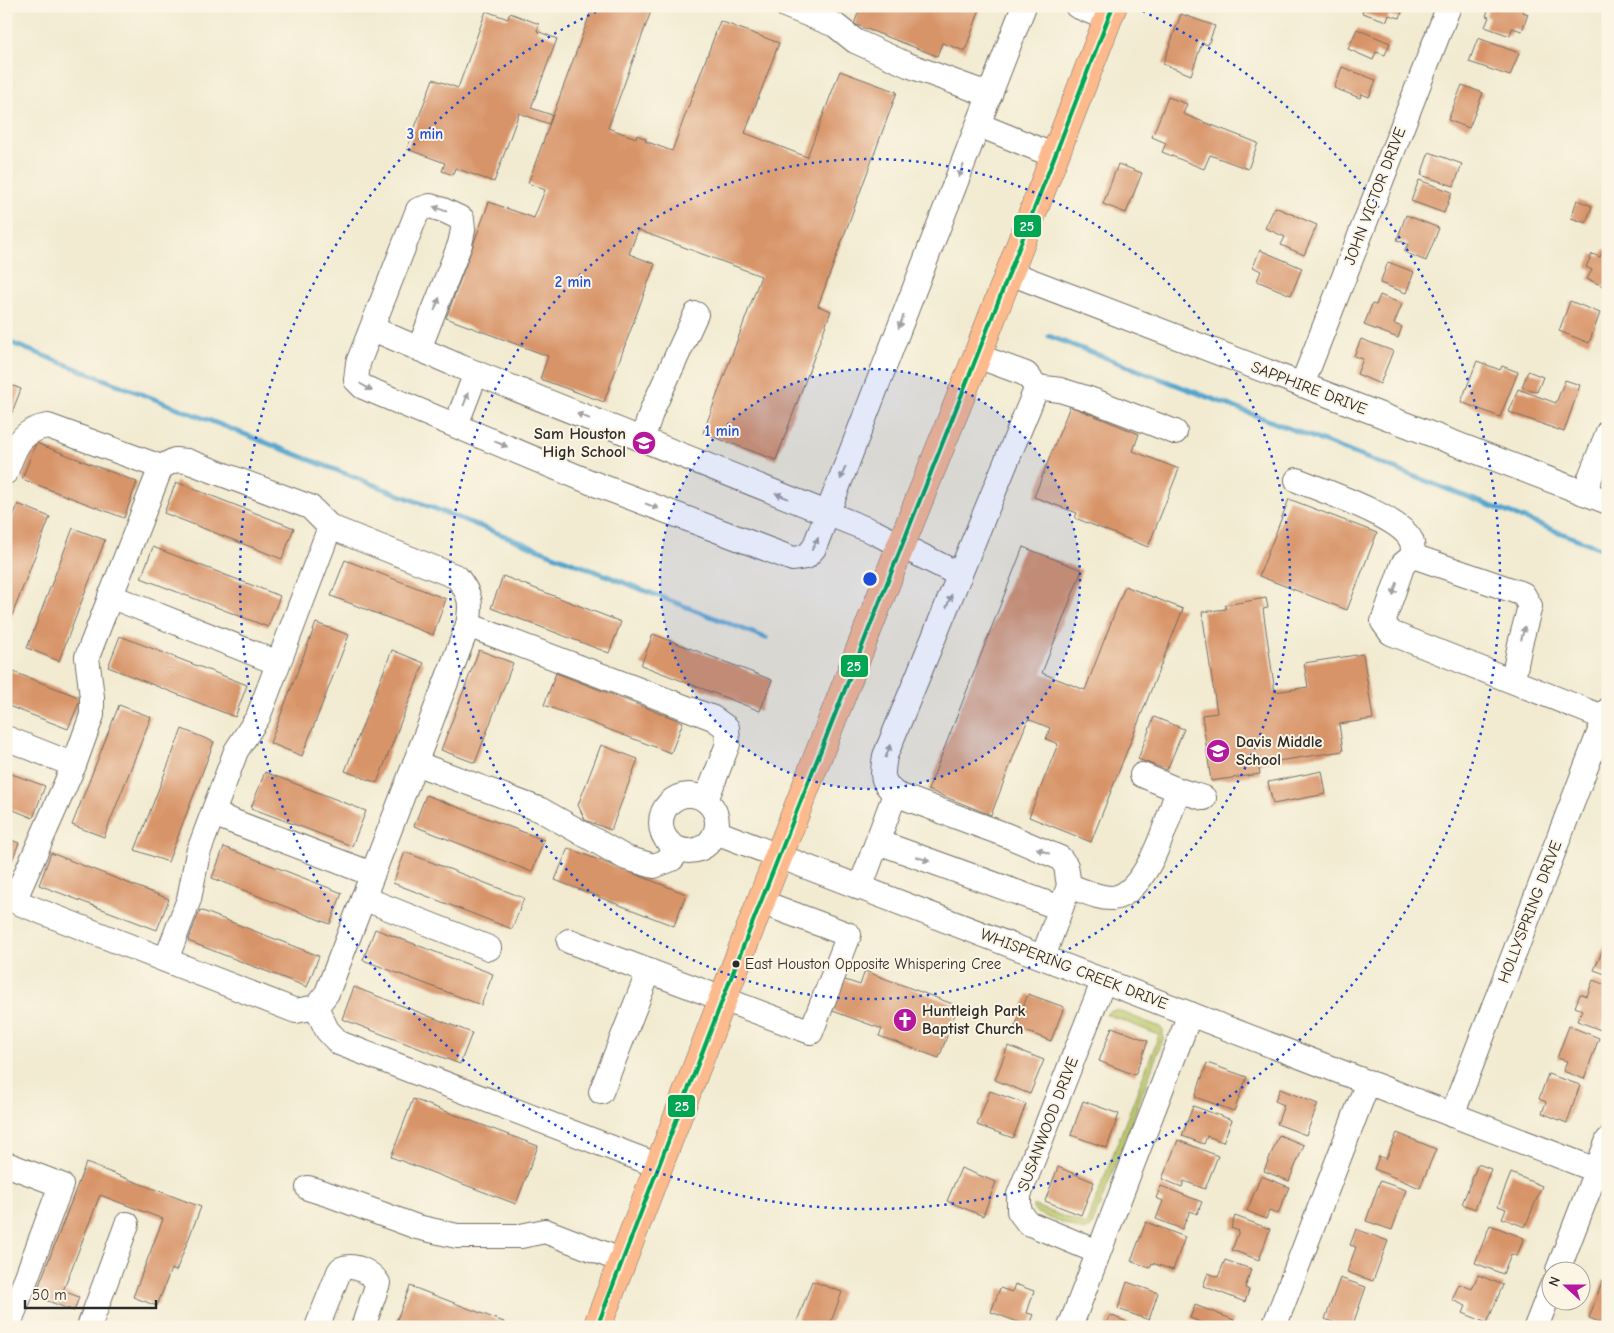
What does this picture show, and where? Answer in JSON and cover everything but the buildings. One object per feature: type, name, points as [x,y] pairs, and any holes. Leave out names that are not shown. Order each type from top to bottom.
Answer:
[{"type":"main road","points":[[597,1327],[722,999],[1111,13]]},
{"type":"street","points":[[787,6],[835,25],[856,41],[908,65],[990,96]]},
{"type":"street","points":[[419,349],[460,244],[463,230],[462,219],[430,206],[418,210],[373,329],[358,363],[356,380],[363,387],[590,482],[793,559],[806,557],[814,548],[1024,6]]},
{"type":"street","points":[[1077,6],[1111,13]]},
{"type":"street","name":"JOHN VICTOR DRIVE","points":[[1302,385],[1449,6]]},
{"type":"street","points":[[979,125],[1056,156]]},
{"type":"street","name":"SAPPHIRE DRIVE","points":[[1010,273],[1608,502]]},
{"type":"street","points":[[642,440],[652,410],[696,314]]},
{"type":"street","points":[[373,329],[476,373],[874,532],[960,575]]},
{"type":"street","points":[[977,356],[1026,374],[1037,387],[1060,390],[1082,397],[1175,432]]},
{"type":"street","points":[[456,425],[476,373]]},
{"type":"street","points":[[1037,387],[885,756],[882,775],[885,785],[895,794],[1006,834],[1060,858],[1066,866],[1069,886],[1043,957]]},
{"type":"street","points":[[6,472],[10,449],[23,436],[36,428],[48,426],[161,467]]},
{"type":"street","points":[[1584,493],[1608,432]]},
{"type":"street","points":[[175,460],[187,461],[310,507],[330,527],[457,577],[468,591],[471,607],[468,625],[327,993],[316,1007],[296,1011],[10,900],[74,765],[92,715],[87,657],[161,467],[175,460]]},
{"type":"street","points":[[1297,480],[1386,518],[1400,528],[1411,540],[1414,556]]},
{"type":"street","points":[[166,960],[189,899],[198,853],[236,751],[258,717],[330,527]]},
{"type":"street","points":[[1414,556],[1524,594],[1530,606],[1513,680]]},
{"type":"street","points":[[1414,556],[1403,564],[1383,622],[1391,633],[1606,714]]},
{"type":"street","points":[[110,596],[278,663]]},
{"type":"street","points":[[468,625],[713,718],[727,728],[728,744],[706,800]]},
{"type":"street","name":"HOLLYSPRING DRIVE","points":[[1452,1114],[1606,714]]},
{"type":"street","points":[[6,738],[74,765]]},
{"type":"street","points":[[415,763],[541,810],[626,858],[654,866],[676,855],[697,851],[712,840],[716,832],[717,822],[715,812],[706,800],[691,795],[681,796],[672,800],[665,808],[661,817],[662,832],[676,855]]},
{"type":"street","points":[[1142,775],[1178,790],[1204,798]]},
{"type":"street","points":[[1069,886],[1112,898],[1130,890],[1143,875],[1153,858],[1178,790]]},
{"type":"street","points":[[860,888],[895,794]]},
{"type":"street","points":[[213,814],[372,874]]},
{"type":"street","name":"WHISPERING CREEK DRIVE","points":[[716,832],[1452,1114]]},
{"type":"street","points":[[878,842],[1060,908]]},
{"type":"street","points":[[363,898],[489,948]]},
{"type":"street","points":[[569,941],[811,1032],[849,935],[761,902]]},
{"type":"street","points":[[601,1092],[649,971]]},
{"type":"street","name":"SUSANWOOD DRIVE","points":[[1098,1252],[1028,1223],[1019,1211],[1019,1195],[1104,980]]},
{"type":"street","points":[[316,1007],[327,1030],[339,1043],[659,1166]]},
{"type":"street","points":[[1070,1327],[1190,1014]]},
{"type":"street","points":[[1274,1327],[1368,1082]]},
{"type":"street","points":[[1452,1114],[1596,1170]]},
{"type":"street","points":[[1562,1260],[1608,1140]]},
{"type":"street","points":[[6,1164],[61,1186],[8,1327]]},
{"type":"street","points":[[308,1188],[417,1228],[457,1236],[522,1236],[545,1231],[622,1261]]},
{"type":"street","points":[[90,1327],[127,1224]]},
{"type":"street","points":[[317,1327],[339,1272],[341,1269],[349,1267],[374,1276],[378,1284],[363,1327]]},
{"type":"street","points":[[1536,1327],[1543,1310]]},
{"type":"green space","points":[[1116,1010],[1160,1027],[1163,1031],[1163,1039],[1091,1228],[1083,1231],[1037,1213],[1033,1209],[1033,1205],[1086,1225],[1159,1035],[1106,1014]]},
{"type":"waterway","points":[[1049,336],[1608,551]]},
{"type":"waterway","points":[[6,341],[766,638]]},
{"type":"transit line","name":"25","points":[[597,1327],[737,962],[977,356],[1113,6]]},
{"type":"place","name":"Sam Houston High School","points":[[644,443]]},
{"type":"place","name":"Davis Middle School","points":[[1218,751]]},
{"type":"place","name":"East Houston Opposite Whispering Cree","points":[[736,964]]},
{"type":"place","name":"Huntleigh Park Baptist Church","points":[[905,1020]]}]
